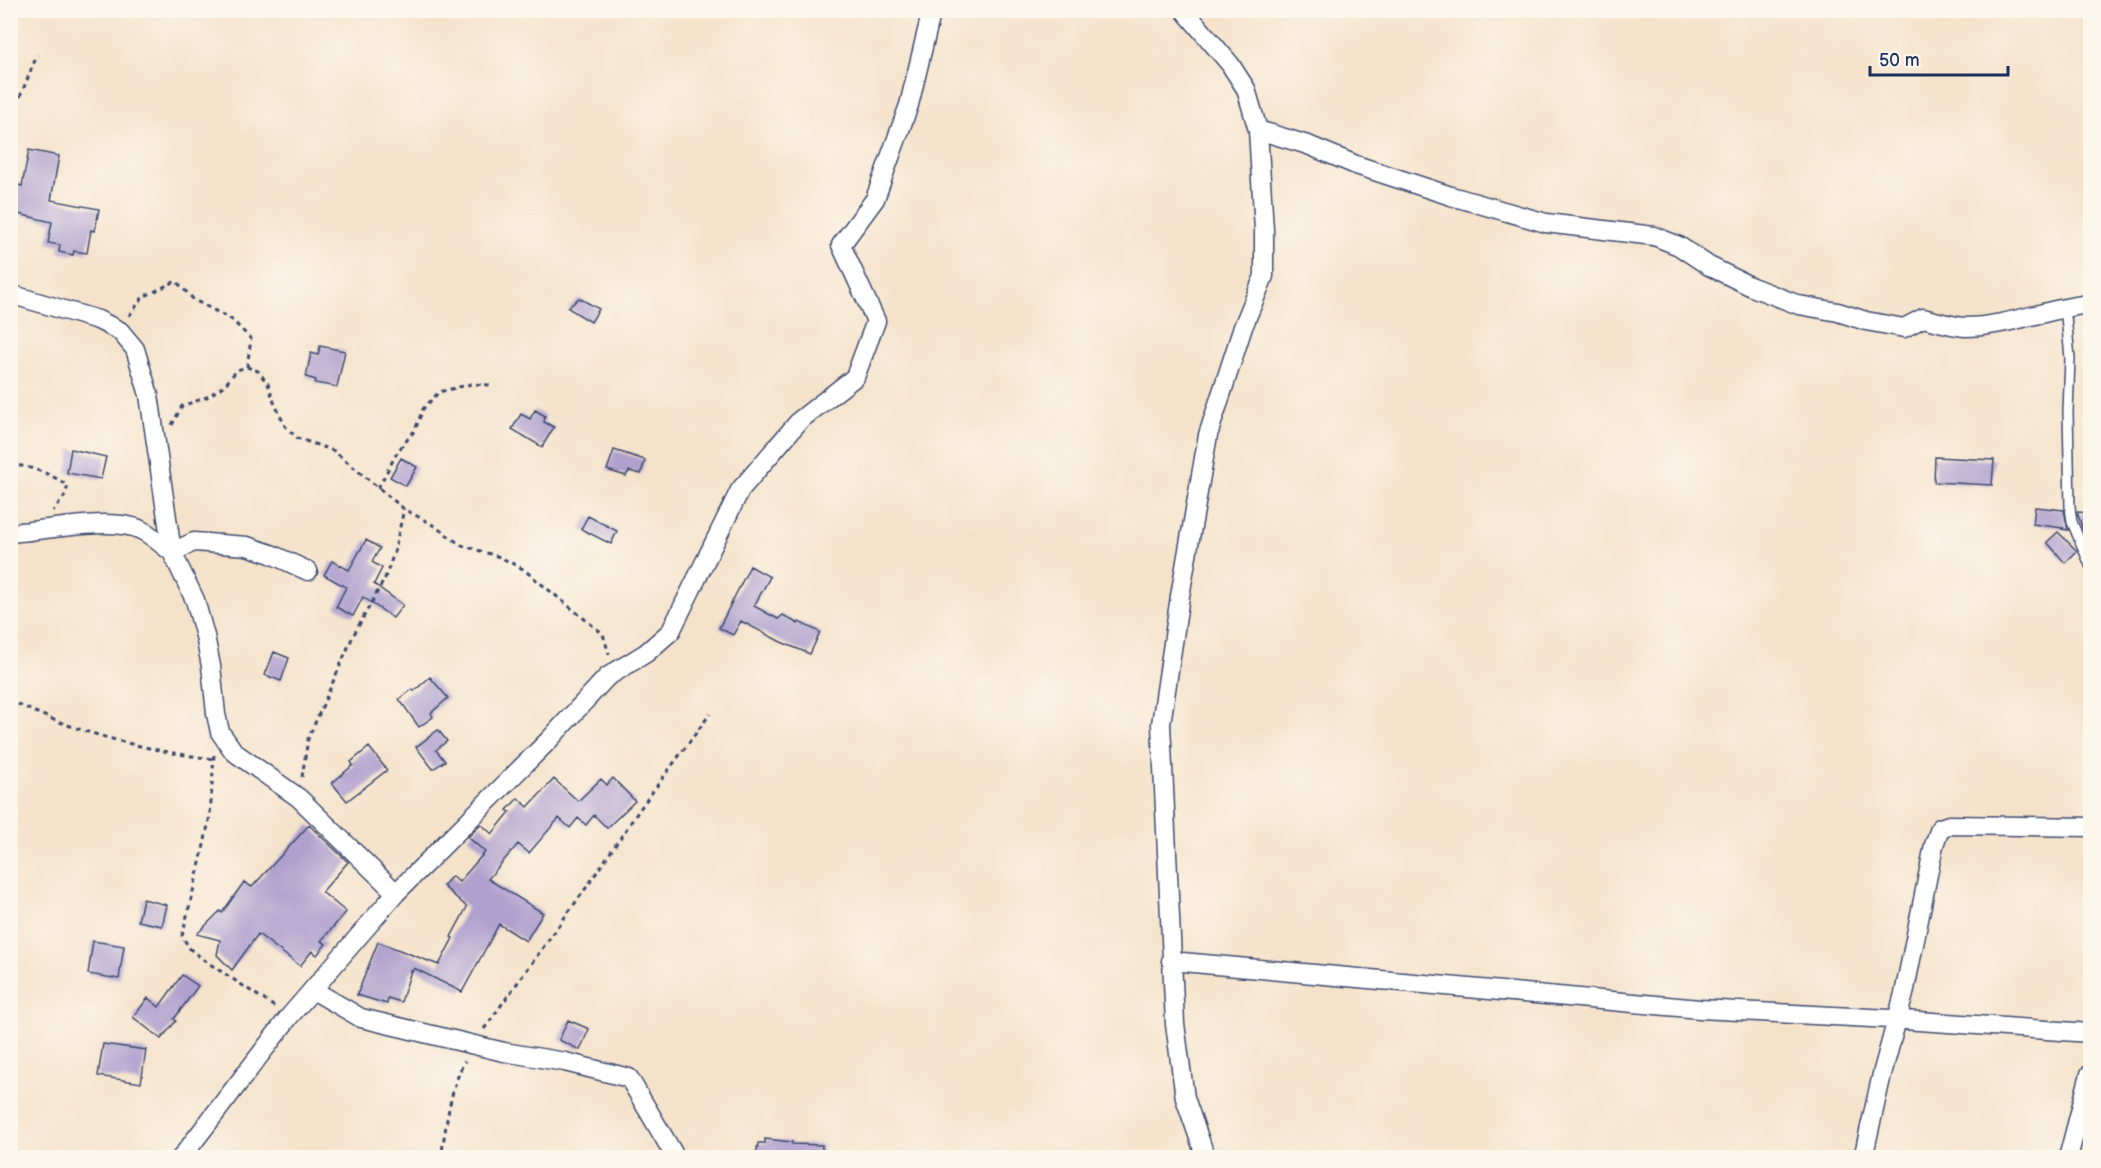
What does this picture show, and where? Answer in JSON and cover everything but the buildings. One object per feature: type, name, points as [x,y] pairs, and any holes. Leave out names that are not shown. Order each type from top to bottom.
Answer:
[{"type":"street","points":[[181,1158],[289,1017],[396,893],[549,740],[607,677],[646,653],[671,631],[740,490],[800,420],[855,377],[876,321],[841,245],[875,199],[909,105],[932,10]]},
{"type":"street","points":[[1184,10],[1230,64],[1246,89],[1258,130],[1264,230],[1264,276],[1243,327],[1208,435],[1161,724],[1175,1024],[1185,1098],[1206,1158]]},
{"type":"street","points":[[1258,130],[1308,145],[1356,165],[1546,223],[1654,236],[1678,246],[1709,266],[1752,287],[1799,305],[1838,312],[1866,321],[1904,328],[1923,318],[1964,327],[1986,325],[2065,306],[2091,304]]},
{"type":"street","points":[[10,294],[98,320],[120,331],[135,349],[149,395],[172,552],[195,600],[205,636],[220,732],[234,752],[298,798],[396,893]]},
{"type":"street","points":[[10,533],[120,524],[142,530],[172,552]]},
{"type":"street","points":[[172,552],[194,542],[247,546],[308,571]]},
{"type":"street","points":[[1863,1158],[1882,1074],[1898,1019],[1934,845],[1941,828],[1949,825],[2091,828]]},
{"type":"street","points":[[1171,961],[1700,1009],[1898,1019],[2091,1033]]},
{"type":"street","points":[[313,990],[361,1018],[629,1078],[676,1158]]},
{"type":"street","points":[[2068,1158],[2091,1074]]},
{"type":"lane","points":[[2065,306],[2070,358],[2068,412],[2070,507],[2072,522],[2091,565]]},
{"type":"path","points":[[10,122],[37,55]]},
{"type":"path","points":[[113,327],[130,315],[143,297],[176,281],[194,300],[231,319],[251,339],[247,367]]},
{"type":"path","points":[[170,429],[182,406],[207,397],[225,385],[237,370],[247,367],[258,371],[268,384],[285,426],[297,438],[334,451],[404,509],[461,545],[500,557],[523,569],[603,634],[609,651],[607,677]]},
{"type":"path","points":[[378,488],[398,451],[415,430],[423,410],[439,392],[471,384],[491,385]]},
{"type":"path","points":[[10,464],[34,468],[55,477],[68,486],[64,497],[50,515],[51,530]]},
{"type":"path","points":[[298,798],[308,739],[353,636],[385,578],[394,554],[404,509]]},
{"type":"path","points":[[10,700],[39,715],[113,738],[177,755],[214,759]]},
{"type":"path","points":[[441,1158],[446,1122],[460,1071],[486,1026],[710,714]]},
{"type":"path","points":[[214,748],[210,816],[182,936],[190,948],[207,962],[289,1017]]}]
